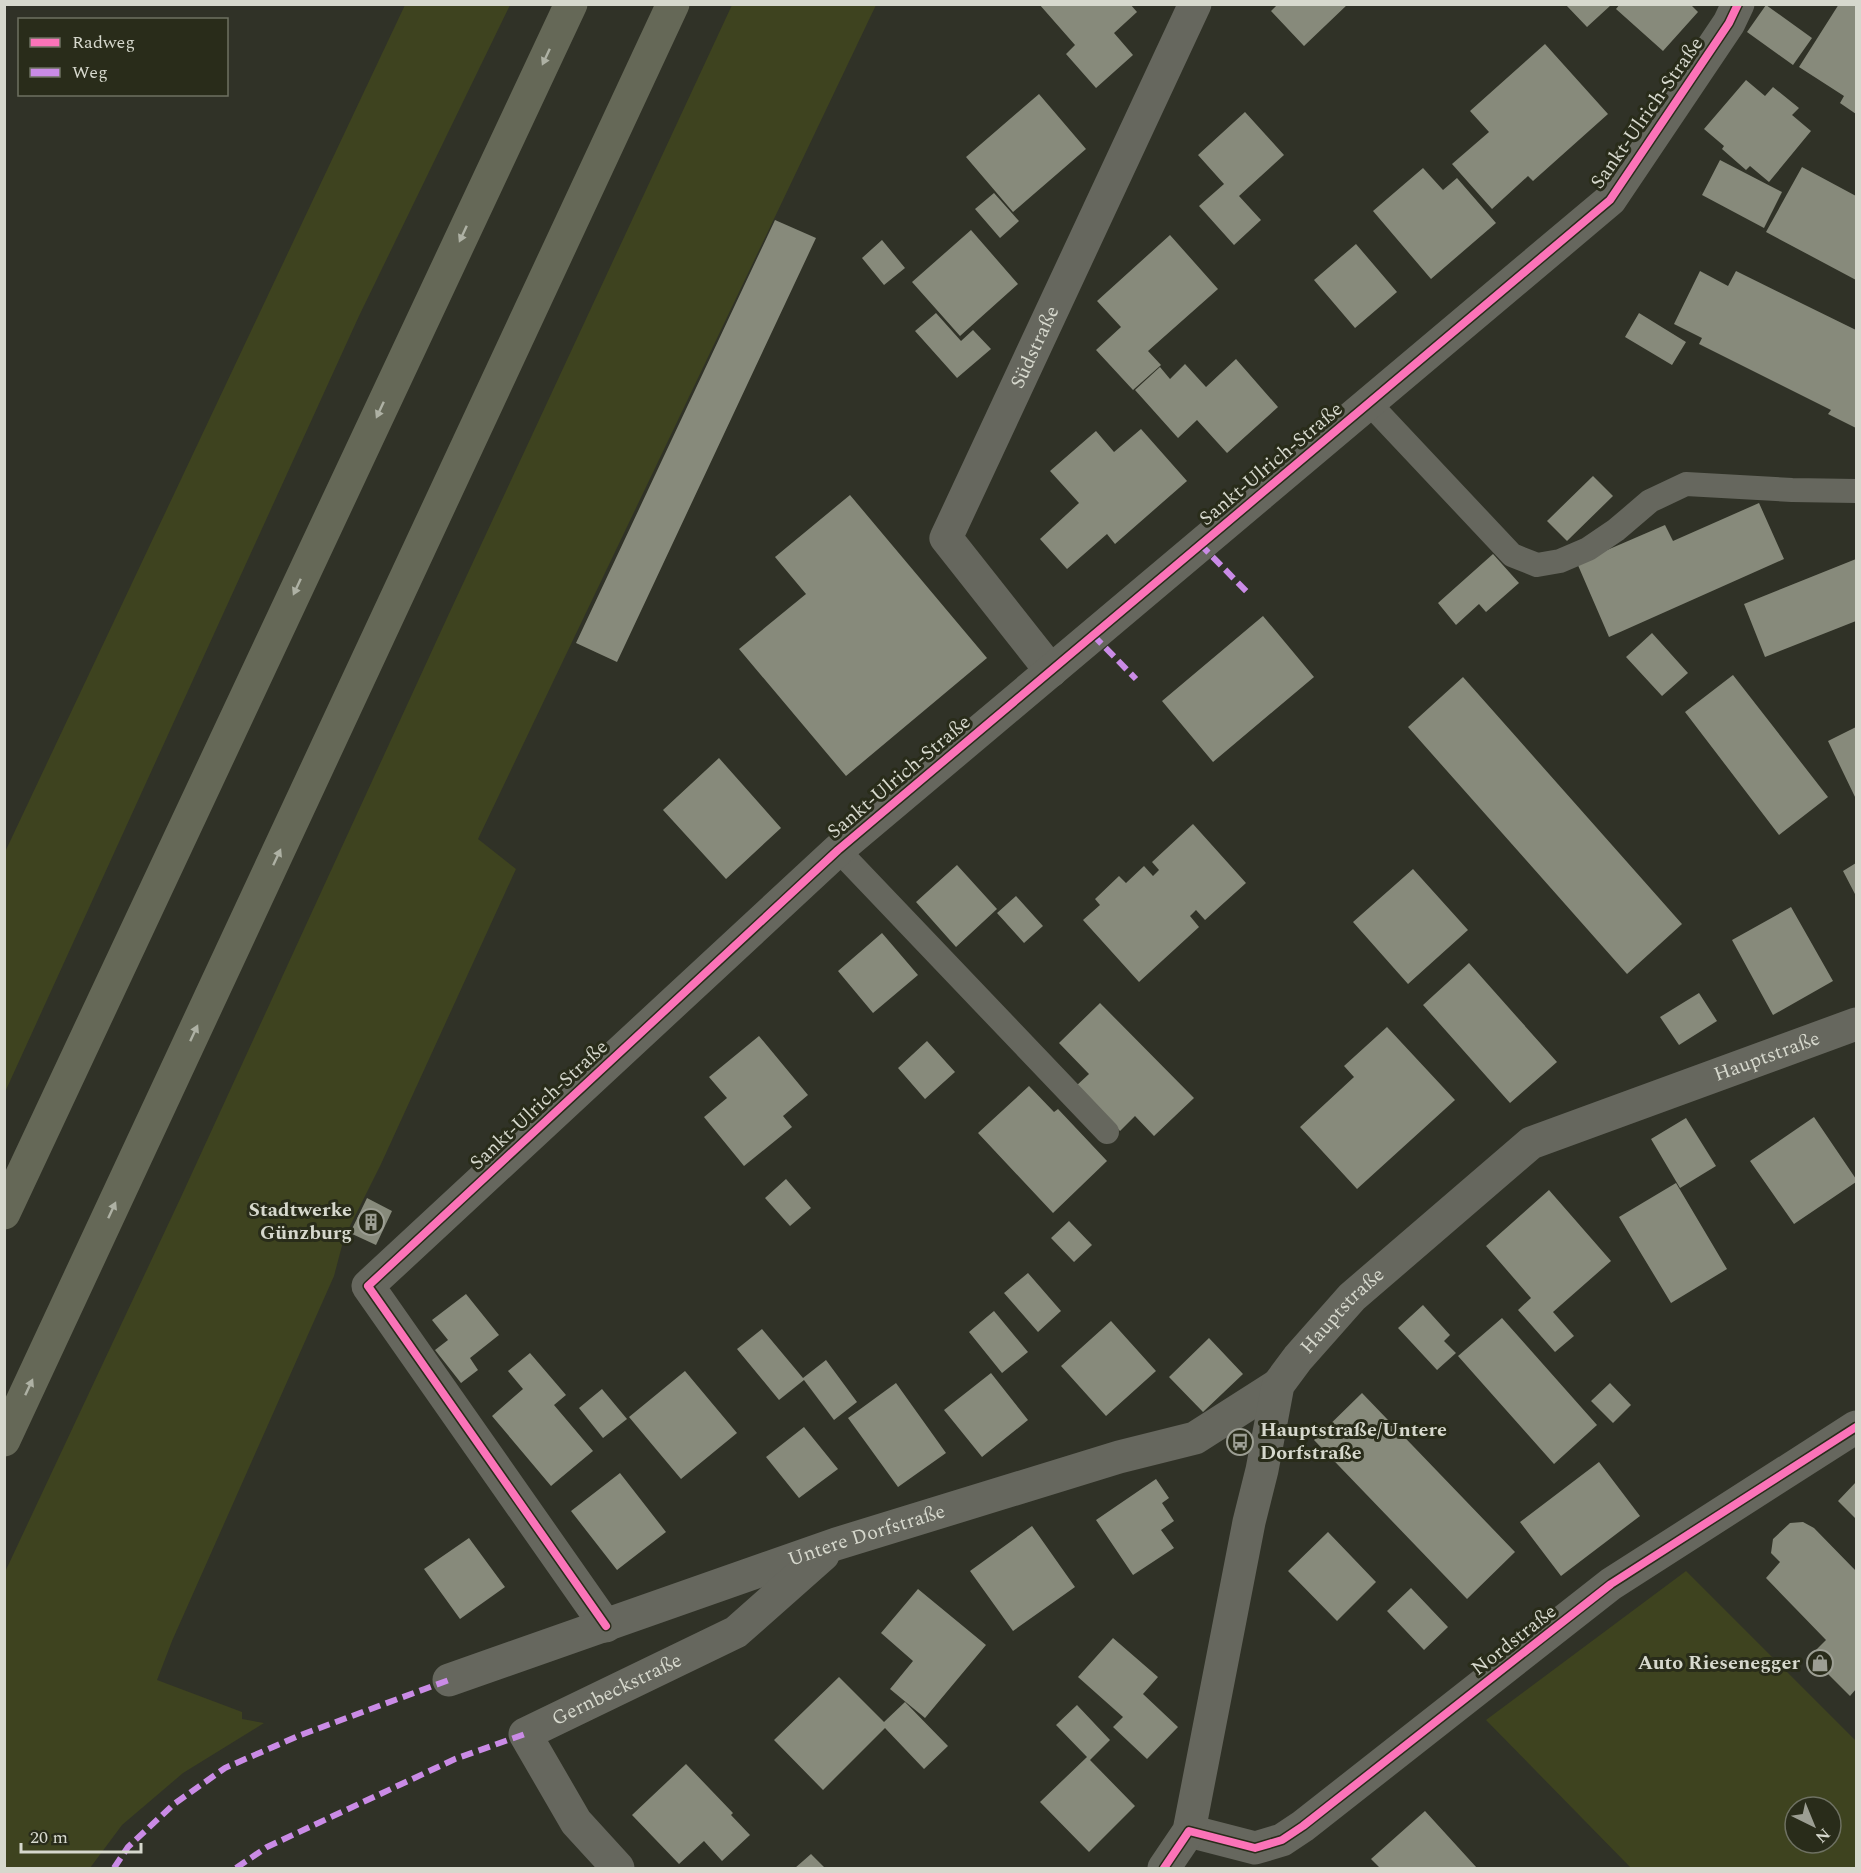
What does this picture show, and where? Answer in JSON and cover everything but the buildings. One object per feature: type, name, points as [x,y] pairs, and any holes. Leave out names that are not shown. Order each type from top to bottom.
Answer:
[{"type":"highway","points":[[4,1213],[570,4]]},
{"type":"highway","points":[[4,1440],[673,4]]},
{"type":"street","name":"Südstraße","points":[[1051,671],[946,538],[1195,4]]},
{"type":"street","name":"Sankt-Ulrich-Straße","points":[[606,1626],[368,1286],[838,850],[1610,200],[1729,23],[1737,4]]},
{"type":"street","name":"Hauptstraße","points":[[1164,1869],[1189,1831],[1278,1385],[1298,1358],[1352,1297],[1531,1143],[1857,1024]]},
{"type":"street","name":"Untere Dorfstraße","points":[[449,1680],[836,1544],[1119,1457],[1196,1438],[1278,1385]]},
{"type":"street","name":"Nordstraße","points":[[1189,1831],[1255,1848],[1282,1840],[1304,1826],[1611,1584],[1857,1427]]},
{"type":"street","name":"Gernbeckstraße","points":[[618,1869],[576,1822],[525,1734],[736,1632],[836,1544]]},
{"type":"lane","points":[[1369,403],[1512,555],[1538,565],[1560,561],[1588,549],[1616,530],[1650,501],[1686,484],[1857,491]]},
{"type":"lane","points":[[838,850],[1107,1132]]},
{"type":"green space","points":[[405,5],[510,5],[359,316],[5,1092],[5,852]]},
{"type":"green space","points":[[732,5],[876,5],[478,839],[516,869],[381,1164],[344,1238],[334,1276],[172,1641],[157,1680],[242,1712],[242,1719],[264,1723],[183,1773],[122,1825],[90,1868],[5,1868],[5,1572],[181,1197]]},
{"type":"green space","points":[[1686,1571],[1856,1741],[1856,1868],[1631,1868],[1486,1720]]},
{"type":"marked path","points":[[1200,544],[1247,592]]},
{"type":"marked path","points":[[1093,635],[1136,679]]},
{"type":"marked path","points":[[114,1868],[128,1847],[174,1804],[225,1768],[298,1736],[449,1680]]},
{"type":"marked path","points":[[236,1868],[267,1847],[455,1759],[525,1734]]},
{"type":"cycle path","points":[[606,1626],[368,1286],[838,850],[1610,200],[1729,23],[1738,4]]},
{"type":"cycle path","points":[[1164,1868],[1189,1831],[1255,1848],[1282,1840],[1303,1826],[1611,1584],[1856,1427]]},
{"type":"place","name":"Stadtwerke Günzburg","points":[[371,1222]]},
{"type":"place","name":"Hauptstraße/Untere Dorfstraße","points":[[1240,1442]]},
{"type":"place","name":"Auto Riesenegger","points":[[1820,1663]]}]
